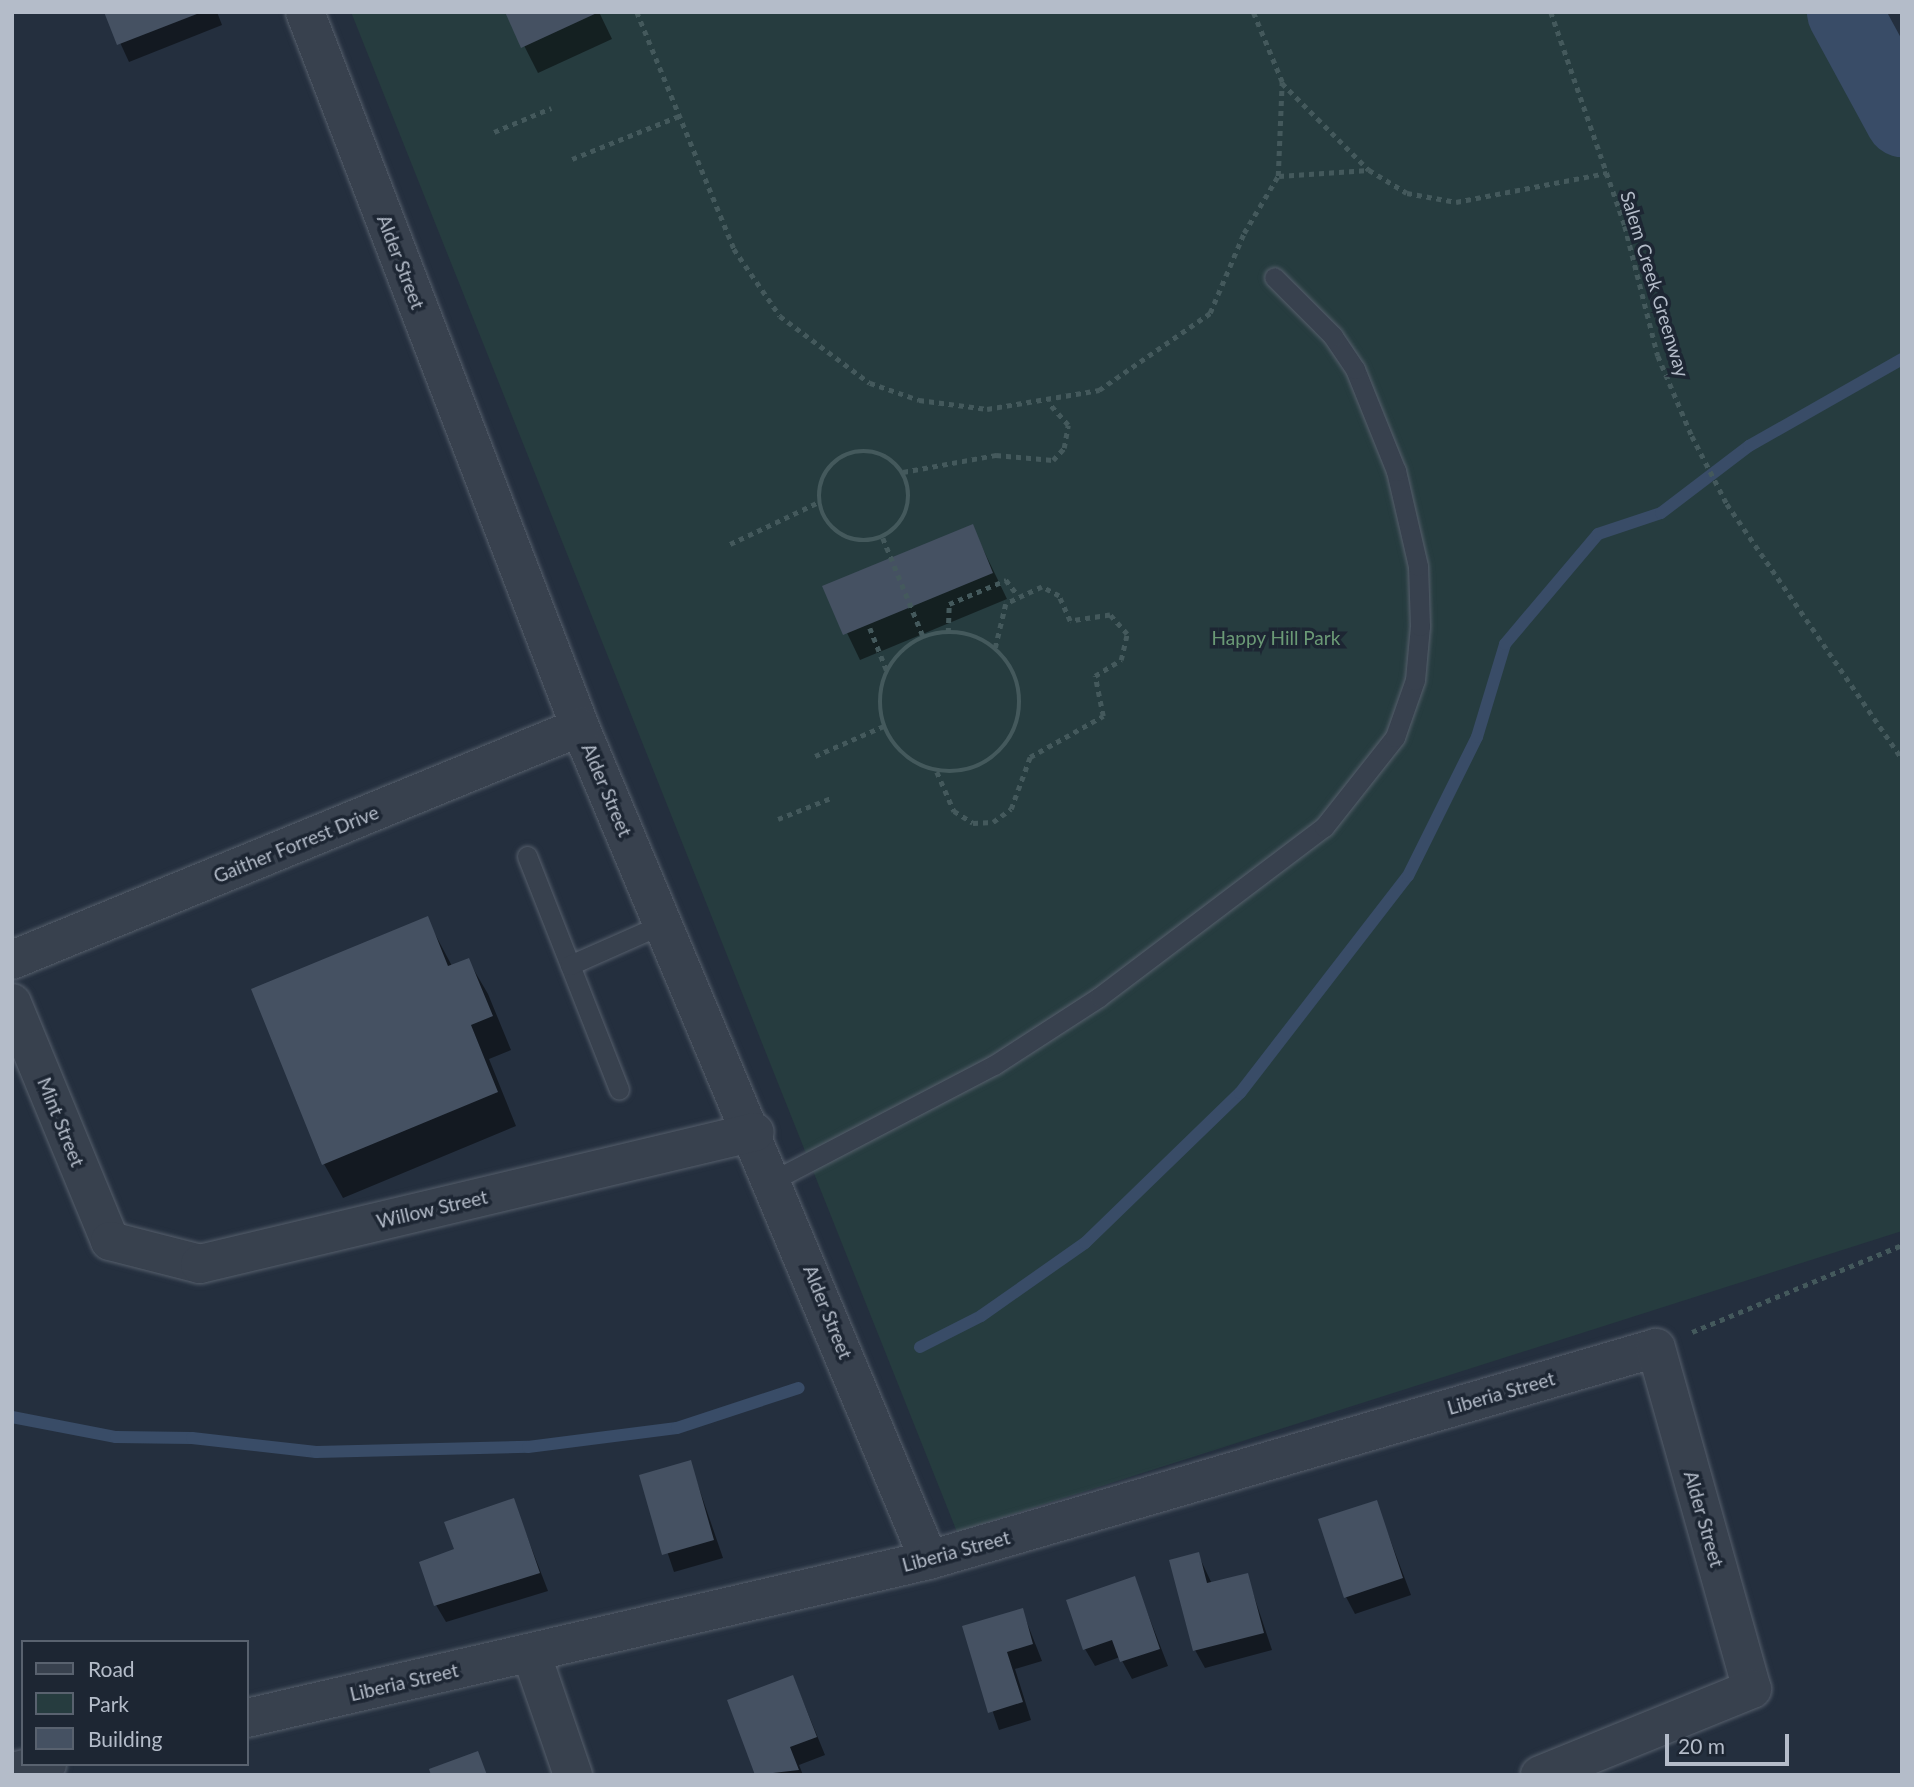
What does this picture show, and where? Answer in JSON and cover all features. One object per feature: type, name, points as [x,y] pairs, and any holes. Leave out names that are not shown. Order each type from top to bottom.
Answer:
[{"type":"street","name":"Alder Street","points":[[305,12],[580,727],[755,1132],[929,1560]]},
{"type":"street","name":"Gaither Forrest Drive","points":[[12,960],[580,727]]},
{"type":"street","name":"Mint Street","points":[[12,1003],[110,1241]]},
{"type":"street","name":"Willow Street","points":[[110,1241],[200,1264],[755,1132]]},
{"type":"street","name":"Alder Street","points":[[1540,1775],[1752,1689],[1656,1348]]},
{"type":"street","name":"Liberia Street","points":[[248,1718],[929,1560],[1656,1348]]},
{"type":"street","points":[[531,1653],[573,1775]]},
{"type":"street","points":[[12,1772],[38,1766]]},
{"type":"lane","points":[[774,1180],[994,1065],[1099,997],[1324,827],[1395,737],[1415,680],[1420,626],[1418,566],[1396,471],[1355,369],[1333,336],[1273,277]]},
{"type":"lane","points":[[527,856],[619,1090]]},
{"type":"lane","points":[[570,965],[665,923]]},
{"type":"path","points":[[637,12],[679,116],[753,284],[824,353],[870,383],[919,400],[987,409],[1047,402],[1099,390],[1210,313],[1244,233],[1278,176],[1282,82]]},
{"type":"path","points":[[1253,12],[1282,82],[1369,170],[1407,193],[1456,202],[1607,173]]},
{"type":"path","name":"Salem Creek Greenway","points":[[1550,12],[1607,173],[1658,356],[1692,436],[1727,504],[1902,759]]},
{"type":"path","points":[[494,132],[551,108]]},
{"type":"path","points":[[572,159],[679,116]]},
{"type":"path","points":[[1278,176],[1369,170]]},
{"type":"path","points":[[903,472],[996,454],[1053,460],[1064,449],[1068,425],[1047,402]]},
{"type":"path","points":[[849,453],[879,453],[903,472],[906,514],[883,538],[844,537],[823,517],[819,502],[825,472],[849,453]]},
{"type":"path","points":[[730,544],[819,502]]},
{"type":"path","points":[[883,538],[923,636]]},
{"type":"path","points":[[948,632],[948,604],[1006,580],[1017,594]]},
{"type":"path","points":[[937,772],[954,811],[973,823],[993,822],[1011,809],[1030,757],[1103,716],[1095,676],[1121,660],[1127,634],[1121,623],[1097,613],[1070,621],[1051,589],[1017,594],[999,619],[995,650]]},
{"type":"path","points":[[870,628],[887,671],[880,705],[884,726],[915,764],[937,772],[984,764],[1015,727],[1016,679],[995,650],[970,635],[948,632],[923,636],[887,671]]},
{"type":"path","points":[[815,756],[884,726]]},
{"type":"path","points":[[778,819],[831,798]]},
{"type":"path","points":[[1656,1348],[1902,1245]]},
{"type":"green space","name":"Happy Hill Park","points":[[351,12],[1842,12],[1902,157],[1902,1231],[957,1532]]},
{"type":"building","points":[[104,12],[202,12],[117,45]]},
{"type":"building","points":[[505,12],[599,12],[521,48]]},
{"type":"building","points":[[973,524],[993,573],[843,635],[822,586]]},
{"type":"building","points":[[428,916],[448,966],[469,958],[493,1016],[471,1025],[498,1092],[322,1165],[251,989]]},
{"type":"building","points":[[691,1460],[714,1540],[662,1555],[639,1475]]},
{"type":"building","points":[[514,1498],[540,1573],[434,1606],[419,1562],[454,1549],[444,1522]]},
{"type":"building","points":[[1377,1500],[1403,1578],[1344,1598],[1318,1519]]},
{"type":"building","points":[[1199,1552],[1207,1583],[1248,1573],[1264,1633],[1193,1651],[1169,1560]]},
{"type":"building","points":[[1135,1576],[1160,1649],[1120,1662],[1112,1640],[1083,1650],[1066,1600]]},
{"type":"building","points":[[1023,1608],[1033,1644],[1007,1652],[1023,1702],[988,1713],[962,1626]]},
{"type":"building","points":[[793,1675],[817,1737],[790,1747],[799,1770],[755,1775],[727,1700]]},
{"type":"building","points":[[478,1751],[487,1775],[431,1775],[429,1769]]},
{"type":"waterway","points":[[1844,12],[1902,119]]},
{"type":"waterway","points":[[920,1347],[981,1316],[1085,1243],[1240,1093],[1408,876],[1477,737],[1505,644],[1598,534],[1661,513],[1749,446],[1902,359]]},
{"type":"waterway","points":[[12,1417],[116,1437],[192,1438],[316,1452],[528,1447],[677,1428],[799,1388]]}]
